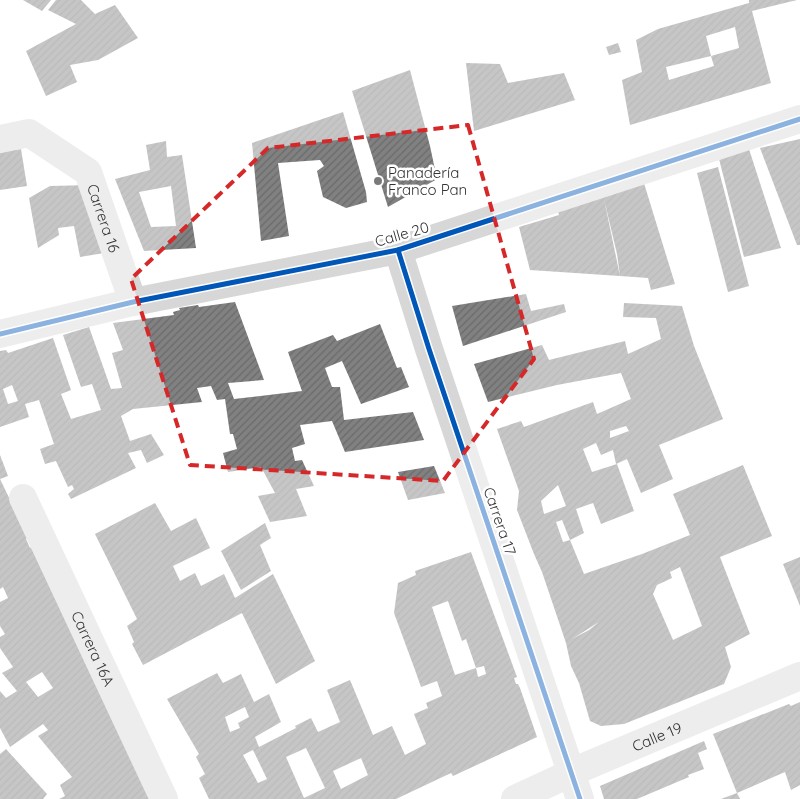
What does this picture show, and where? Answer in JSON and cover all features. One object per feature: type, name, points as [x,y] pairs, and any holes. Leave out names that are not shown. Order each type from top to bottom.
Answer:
[{"type":"street","name":"Calle 20","points":[[0,334],[133,302],[398,250],[800,119]]},
{"type":"street","name":"Carrera 16","points":[[0,139],[29,133],[88,172],[133,302]]},
{"type":"street","name":"Carrera 17","points":[[398,250],[429,349],[580,799]]},
{"type":"street","name":"Carrera 16A","points":[[23,498],[164,799]]},
{"type":"street","name":"Calle 19","points":[[515,799],[571,772],[800,676]]},
{"type":"highlighted area","points":[[468,125],[534,359],[443,481],[190,465],[131,279],[268,148]]},
{"type":"building","points":[[23,0],[51,0],[42,11]]},
{"type":"building","points":[[56,0],[81,0],[95,14],[115,5],[138,38],[98,60],[70,65],[77,82],[46,96],[26,51],[76,24],[48,10]]},
{"type":"building","points":[[749,0],[797,0],[752,11],[771,83],[630,125],[622,80],[642,72],[636,40],[658,29],[749,3]],"holes":[[[735,27],[739,48],[711,56],[706,36]],[[711,56],[714,66],[669,80],[666,67]]]},
{"type":"building","points":[[618,43],[621,52],[609,55],[606,47]]},
{"type":"building","points":[[466,63],[500,64],[508,83],[564,73],[575,100],[474,131]]},
{"type":"building","points":[[410,70],[437,179],[388,207],[352,91]]},
{"type":"building","points":[[343,112],[366,192],[367,202],[346,208],[323,197],[317,171],[324,166],[320,160],[278,163],[289,236],[261,241],[252,143]]},
{"type":"building","points":[[800,139],[800,245],[797,245],[760,148]]},
{"type":"building","points":[[166,141],[167,157],[182,155],[196,248],[144,251],[115,179],[150,170],[146,145]],"holes":[[[171,186],[176,226],[151,227],[139,192]]]},
{"type":"building","points":[[748,146],[781,248],[744,257],[718,155]]},
{"type":"building","points":[[21,149],[27,186],[0,190],[0,152]]},
{"type":"building","points":[[718,167],[749,286],[728,292],[697,173]]},
{"type":"building","points":[[643,180],[675,284],[651,290],[648,278],[530,270],[519,227],[559,215],[556,204]],"holes":[[[604,199],[617,254],[620,276]]]},
{"type":"building","points":[[90,185],[104,253],[80,257],[74,226],[58,228],[59,235],[38,248],[29,198],[50,186]]},
{"type":"building","points":[[526,294],[531,311],[564,304],[566,312],[463,346],[452,306]]},
{"type":"building","points":[[235,302],[264,380],[228,383],[234,399],[302,391],[288,352],[333,335],[337,341],[380,324],[397,368],[401,367],[409,387],[361,404],[342,361],[325,368],[332,387],[340,387],[344,420],[413,412],[424,440],[345,452],[332,421],[300,425],[305,444],[292,448],[295,461],[302,460],[314,486],[296,489],[307,516],[270,522],[258,496],[275,493],[261,467],[228,472],[223,453],[237,449],[233,434],[230,434],[225,399],[217,400],[211,386],[197,388],[202,402],[133,409],[121,416],[130,441],[151,434],[164,455],[147,463],[141,450],[128,453],[136,468],[71,499],[68,494],[74,489],[72,485],[68,487],[56,461],[45,464],[40,449],[54,444],[39,400],[25,404],[29,417],[0,427],[0,351],[6,350],[8,353],[53,338],[71,390],[61,394],[71,419],[101,410],[92,384],[81,387],[63,335],[89,327],[111,389],[122,388],[112,353],[123,350],[113,323],[174,315],[173,312],[180,310],[179,308],[198,305],[199,307]],"holes":[[[12,385],[18,401],[8,404],[3,389]]]},
{"type":"building","points":[[624,303],[682,306],[694,346],[723,419],[659,445],[673,479],[641,493],[627,459],[616,464],[613,450],[601,455],[596,443],[583,449],[592,472],[617,464],[634,511],[601,524],[593,503],[576,509],[584,533],[570,540],[584,574],[690,535],[673,494],[743,465],[772,536],[720,557],[750,634],[725,647],[731,667],[724,684],[624,724],[601,726],[590,721],[542,572],[517,510],[519,491],[497,429],[521,421],[524,427],[593,402],[597,414],[631,399],[621,373],[557,385],[488,402],[474,364],[542,345],[549,360],[625,341],[628,354],[661,339],[656,318],[623,317]],"holes":[[[626,426],[629,431],[610,438],[610,431]],[[558,485],[566,506],[544,514],[541,501]],[[562,520],[570,540],[563,542],[556,522]],[[680,567],[702,626],[673,640],[653,594],[657,585],[672,578],[670,572]],[[599,622],[589,630],[572,639]]]},
{"type":"building","points":[[0,455],[8,476],[0,479]]},
{"type":"building","points":[[434,466],[445,493],[408,500],[398,472]]},
{"type":"building","points":[[0,479],[28,537],[26,539],[30,548],[33,546],[169,799],[59,799],[65,796],[60,785],[72,777],[38,736],[48,730],[43,724],[10,747],[0,728],[0,691],[6,698],[17,691],[2,673],[13,667],[0,648],[0,637],[5,634],[0,626],[0,602],[8,598],[3,587],[0,589]],"holes":[[[42,672],[53,688],[38,697],[26,682]]]},
{"type":"building","points":[[155,503],[171,531],[196,518],[210,548],[173,566],[180,581],[195,573],[201,586],[224,574],[235,598],[273,574],[315,661],[276,684],[242,613],[143,665],[132,644],[134,642],[127,626],[137,619],[95,534]]},
{"type":"building","points":[[265,523],[271,538],[260,545],[271,571],[241,590],[221,551]]},
{"type":"building","points":[[471,552],[517,677],[514,678],[516,684],[520,688],[537,737],[453,776],[451,773],[396,799],[209,799],[199,778],[205,774],[196,757],[199,754],[167,699],[217,673],[223,683],[241,674],[254,702],[269,694],[281,722],[255,737],[259,747],[311,718],[318,732],[340,722],[327,690],[350,680],[373,735],[392,726],[405,755],[426,744],[414,714],[428,708],[426,703],[442,696],[437,681],[421,687],[394,613],[398,583],[416,575],[415,571]],"holes":[[[448,601],[462,641],[466,639],[476,668],[455,675],[432,607]],[[484,666],[486,674],[478,677],[476,668]],[[245,707],[249,717],[238,723],[240,728],[230,732],[225,717]],[[306,748],[325,788],[304,798],[286,757]],[[253,750],[267,779],[258,783],[243,755]],[[361,758],[368,775],[341,789],[333,771]]]},
{"type":"building","points":[[800,557],[800,606],[783,564]]},
{"type":"building","points":[[800,702],[800,785],[791,790],[785,772],[737,793],[713,734],[789,704],[791,706]]},
{"type":"building","points":[[704,741],[707,749],[698,753],[704,769],[637,799],[604,799],[600,786]]},
{"type":"building","points":[[6,749],[47,794],[43,799],[0,799],[0,754]]},
{"type":"building","points":[[737,793],[740,799],[721,799]]},
{"type":"cycle path","points":[[0,334],[133,302],[398,250],[800,119]]},
{"type":"cycle path","points":[[398,250],[429,349],[580,799]]},
{"type":"place","name":"Panadería Franco Pan","points":[[378,181]]}]
